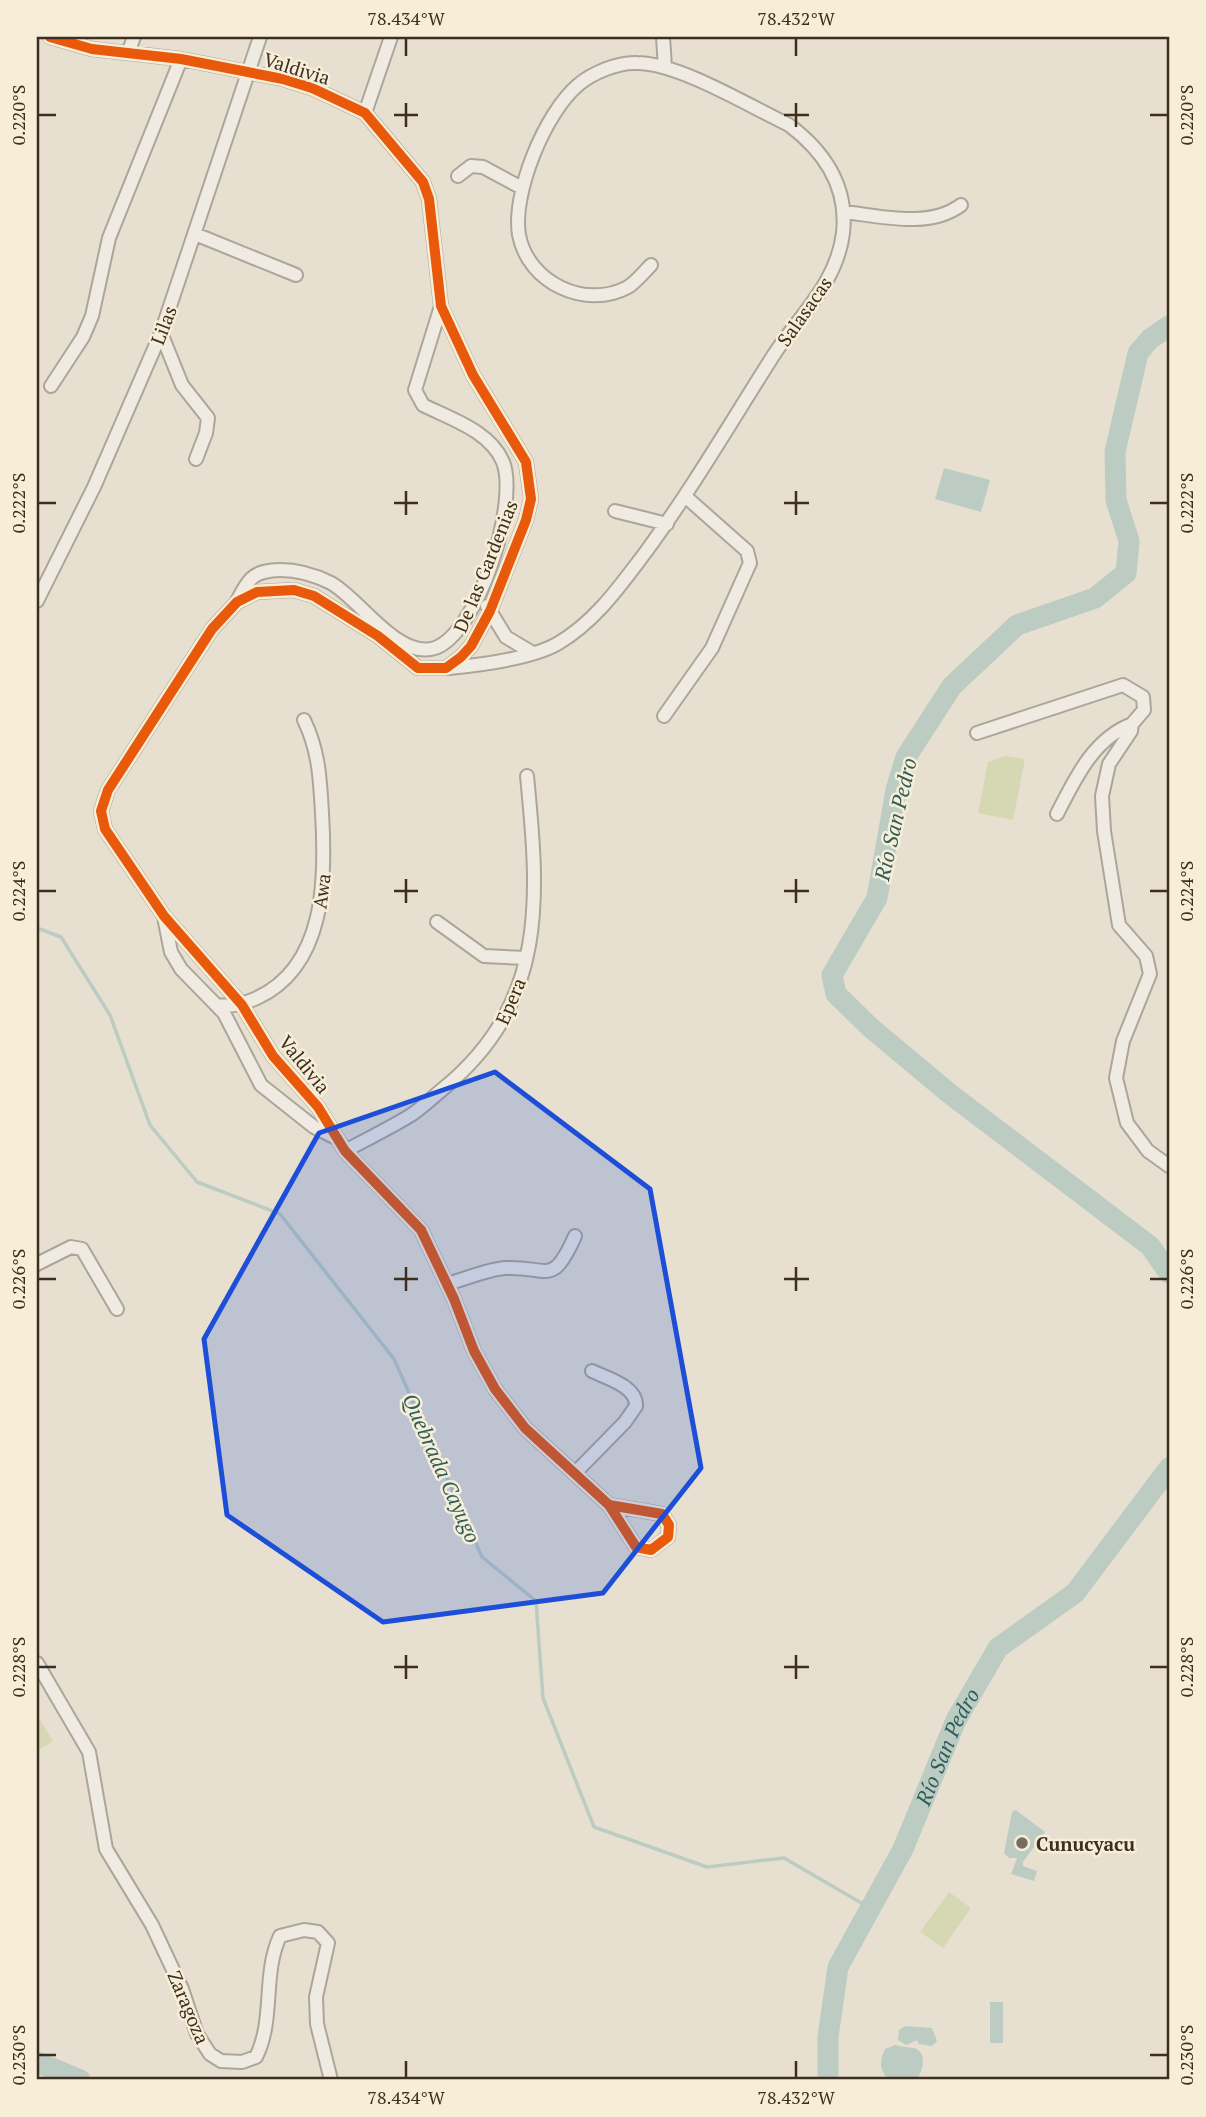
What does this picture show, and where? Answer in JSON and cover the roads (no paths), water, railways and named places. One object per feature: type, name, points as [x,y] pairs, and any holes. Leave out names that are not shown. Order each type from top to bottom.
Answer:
[{"type":"street","name":"Valdivia","points":[[50,37],[92,49],[181,59],[250,72],[312,88],[365,113]]},
{"type":"street","points":[[128,53],[134,37]]},
{"type":"street","name":"Lilas","points":[[37,601],[94,487],[161,333],[260,37]]},
{"type":"street","points":[[365,113],[391,37]]},
{"type":"street","points":[[663,37],[665,66]]},
{"type":"street","points":[[51,386],[83,337],[92,316],[109,238],[181,59]]},
{"type":"street","name":"Salasacas","points":[[446,668],[485,664],[557,644],[612,597],[686,497],[775,354],[829,279],[840,252],[844,212],[835,177],[808,139],[789,125],[665,66],[634,62],[600,71],[578,85],[558,109],[534,156],[522,188],[519,237],[530,260],[549,281],[568,292],[609,295],[629,286],[651,265]]},
{"type":"street","name":"De las Gardenias","points":[[365,113],[423,182],[429,199],[441,306],[473,375],[526,461],[530,474],[531,499],[526,520],[490,611],[471,646],[446,668]]},
{"type":"street","points":[[458,176],[471,166],[483,167],[522,188]]},
{"type":"street","points":[[844,212],[928,218],[950,214],[961,205]]},
{"type":"street","points":[[195,234],[296,275]]},
{"type":"street","points":[[237,602],[257,592],[294,590],[314,596],[411,648],[434,649],[446,642],[480,596],[501,528],[507,477],[503,462],[493,446],[472,429],[423,405],[417,398],[415,390],[441,306]]},
{"type":"street","points":[[161,333],[181,385],[208,418],[209,423],[195,459]]},
{"type":"street","points":[[664,716],[712,648],[750,563],[747,551],[686,497]]},
{"type":"street","points":[[615,511],[667,524]]},
{"type":"street","points":[[237,602],[252,577],[270,570],[297,570],[332,584],[418,668],[446,668]]},
{"type":"street","points":[[480,596],[506,637],[531,652]]},
{"type":"street","name":"Valdivia","points":[[237,602],[212,629],[108,790],[102,811],[105,829],[164,916],[242,1005],[272,1056],[318,1107],[345,1151],[421,1230],[447,1284],[474,1352],[495,1389],[525,1428],[609,1504],[636,1547],[651,1549],[668,1536],[669,1525],[662,1514],[609,1504]]},
{"type":"street","points":[[978,733],[1123,685],[1143,697],[1144,710],[1132,724],[1107,738],[1087,760],[1057,814]]},
{"type":"street","name":"Awa","points":[[216,1005],[242,1005],[266,994],[295,967],[317,919],[323,889],[325,850],[319,761],[304,720]]},
{"type":"street","points":[[1132,724],[1108,765],[1102,796],[1104,831],[1119,925],[1146,956],[1150,974],[1123,1041],[1115,1078],[1128,1123],[1148,1151],[1169,1166]]},
{"type":"street","name":"Epera","points":[[345,1151],[413,1114],[469,1067],[500,1028],[510,1010],[526,958],[536,877],[527,776]]},
{"type":"street","name":"Valdivia","points":[[164,916],[171,952],[181,969],[216,1005],[230,1024],[261,1084],[314,1127],[334,1137]]},
{"type":"street","points":[[437,922],[480,954],[526,958]]},
{"type":"street","points":[[447,1284],[503,1268],[537,1273],[549,1270],[565,1258],[575,1236]]},
{"type":"street","points":[[37,1265],[71,1247],[82,1249],[117,1309]]},
{"type":"street","points":[[575,1473],[625,1422],[636,1406],[636,1400],[628,1390],[592,1371]]},
{"type":"street","name":"Zaragoza","points":[[37,1663],[89,1752],[106,1849],[152,1925],[182,1989],[197,2034],[210,2054],[221,2061],[242,2062],[256,2057],[265,2038],[269,1965],[280,1936],[304,1930],[318,1932],[328,1944],[316,1997],[317,2024],[331,2080]]},
{"type":"waterway","name":"Río San Pedro","points":[[1169,326],[1150,339],[1138,353],[1115,452],[1116,500],[1129,541],[1126,573],[1095,598],[1017,625],[952,686],[906,757],[896,790],[877,898],[832,975],[836,994],[871,1028],[950,1094],[1150,1246],[1169,1273]]},
{"type":"waterway","name":"Quebrada Cayugo","points":[[37,928],[61,937],[110,1015],[150,1125],[197,1182],[280,1214],[394,1359],[482,1557],[536,1601],[543,1698],[594,1827],[707,1867],[784,1858],[870,1908]]},
{"type":"waterway","name":"Río San Pedro","points":[[828,2080],[828,2037],[838,1967],[903,1849],[956,1720],[998,1648],[1075,1593],[1169,1468]]},
{"type":"waterway","name":"Río San Pedro","points":[[37,2062],[80,2080]]},
{"type":"place","name":"Cunucyacu","points":[[1022,1843]]}]
